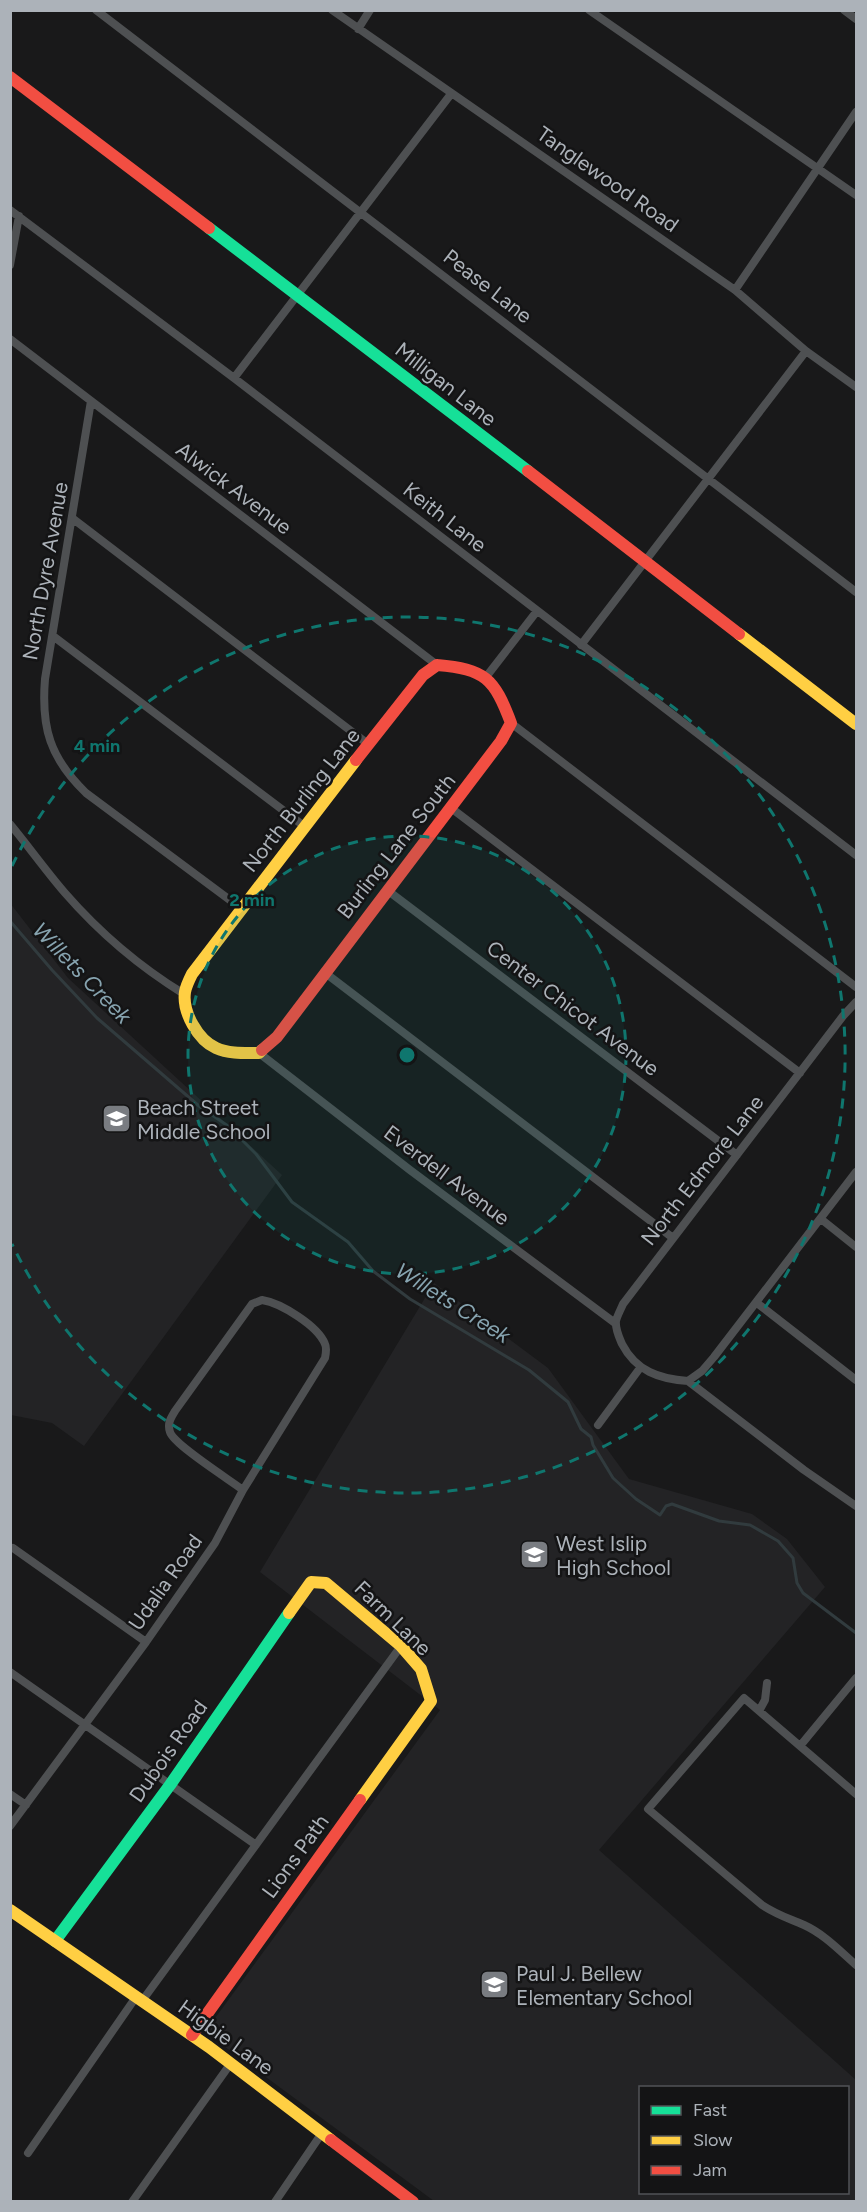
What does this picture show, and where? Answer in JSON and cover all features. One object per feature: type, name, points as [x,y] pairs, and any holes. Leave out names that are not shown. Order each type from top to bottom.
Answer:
[{"type":"street","name":"Pease Lane","points":[[96,10],[856,592]]},
{"type":"street","name":"Tanglewood Road","points":[[332,10],[735,290],[806,351],[856,387]]},
{"type":"street","points":[[358,29],[370,10]]},
{"type":"street","points":[[589,10],[856,195]]},
{"type":"street","points":[[844,10],[856,19]]},
{"type":"street","name":"Milligan Lane","points":[[10,77],[856,724]]},
{"type":"street","points":[[234,378],[451,94]]},
{"type":"street","points":[[735,290],[856,112]]},
{"type":"street","name":"Keith Lane","points":[[10,210],[234,378],[856,855]]},
{"type":"street","points":[[10,265],[19,216]]},
{"type":"street","name":"Alwick Avenue","points":[[10,339],[437,665]]},
{"type":"street","points":[[581,645],[806,351]]},
{"type":"street","name":"North Dyre Avenue","points":[[91,401],[45,679],[43,704],[46,731],[55,756],[68,776],[86,793],[242,909]]},
{"type":"street","points":[[72,518],[369,744]]},
{"type":"street","points":[[486,677],[537,611]]},
{"type":"street","points":[[53,636],[304,826]]},
{"type":"street","points":[[437,665],[462,666],[486,677],[498,690],[511,723],[856,987]]},
{"type":"street","name":"North Burling Lane","points":[[184,994],[192,974],[304,826],[423,675],[437,665]]},
{"type":"street","name":"Burling Lane South","points":[[259,1053],[276,1037],[451,808],[501,741],[511,723]]},
{"type":"street","points":[[451,808],[800,1073]]},
{"type":"street","points":[[10,824],[65,893],[110,939],[184,994],[194,1026],[205,1041],[217,1048],[259,1053]]},
{"type":"street","name":"Center Chicot Avenue","points":[[387,890],[737,1155]]},
{"type":"street","points":[[324,972],[673,1238]]},
{"type":"street","name":"North Edmore Lane","points":[[615,1323],[623,1304],[856,1002]]},
{"type":"street","name":"Everdell Avenue","points":[[259,1053],[419,1177],[615,1323]]},
{"type":"street","points":[[688,1381],[702,1371],[714,1357],[856,1172]]},
{"type":"street","points":[[821,1219],[856,1247]]},
{"type":"street","name":"Udalia Road","points":[[10,1826],[146,1642],[215,1543],[243,1490],[325,1358],[327,1346],[319,1332],[282,1305],[262,1299],[252,1304],[168,1424],[170,1435],[180,1445],[243,1490]]},
{"type":"street","points":[[757,1303],[856,1380]]},
{"type":"street","points":[[615,1323],[627,1355],[640,1368],[668,1380],[688,1381],[804,1470],[856,1506]]},
{"type":"street","points":[[598,1425],[640,1368]]},
{"type":"street","points":[[13,1548],[146,1642]]},
{"type":"street","name":"Farm Lane","points":[[311,1582],[326,1583],[401,1646],[421,1669],[431,1701]]},
{"type":"street","name":"Dubois Road","points":[[55,1941],[170,1785],[311,1582]]},
{"type":"street","points":[[28,2153],[139,1999],[256,1845],[401,1646]]},
{"type":"street","points":[[10,1671],[256,1845]]},
{"type":"street","points":[[800,1746],[856,1678]]},
{"type":"street","points":[[759,1711],[765,1700],[767,1683]]},
{"type":"street","points":[[856,1794],[744,1698],[648,1809],[762,1905],[779,1916],[805,1925],[824,1936],[856,1965]]},
{"type":"street","name":"Lions Path","points":[[192,2035],[431,1701]]},
{"type":"street","points":[[10,1794],[26,1805]]},
{"type":"street","name":"Higbie Lane","points":[[10,1910],[192,2035],[413,2202]]},
{"type":"street","points":[[132,2202],[231,2064]]},
{"type":"street","points":[[274,2202],[322,2133]]},
{"type":"shaded area","name":"Beach Street Middle School","points":[[10,903],[68,978],[282,1175],[84,1446],[52,1423],[11,1415]]},
{"type":"shaded area","points":[[434,1283],[548,1368],[629,1479],[752,1514],[787,1539],[825,1587],[599,1850],[856,2080],[856,2201],[434,2201],[205,2032],[440,1710],[260,1572]]},
{"type":"waterway","name":"Willets Creek","points":[[10,921],[97,1018],[199,1106],[228,1126],[256,1154],[292,1202],[348,1242],[373,1271],[410,1299],[529,1370],[568,1402],[581,1429],[591,1437],[593,1445],[613,1478],[636,1499],[660,1515],[666,1506],[672,1504],[719,1521],[750,1525],[778,1541],[793,1558],[797,1583],[803,1593],[856,1633]]},
{"type":"traffic: fast","points":[[209,228],[528,471]]},
{"type":"traffic: fast","points":[[55,1941],[170,1785],[289,1613]]},
{"type":"traffic: slow","points":[[739,634],[856,724]]},
{"type":"traffic: slow","points":[[262,1050],[259,1053],[232,1052],[209,1044],[197,1032],[189,1016],[185,1000],[186,988],[192,974],[356,760]]},
{"type":"traffic: slow","points":[[289,1613],[311,1582],[326,1583],[401,1646],[421,1669],[431,1701],[360,1800]]},
{"type":"traffic: slow","points":[[10,1910],[209,2047],[331,2140]]},
{"type":"traffic: jam","points":[[10,77],[209,228]]},
{"type":"traffic: jam","points":[[528,471],[739,634]]},
{"type":"traffic: jam","points":[[262,1050],[277,1037],[501,741],[511,723],[499,696],[486,679],[466,669],[437,665]]},
{"type":"traffic: jam","points":[[356,760],[423,675],[437,665]]},
{"type":"traffic: jam","points":[[192,2035],[360,1800]]},
{"type":"traffic: jam","points":[[331,2140],[413,2202]]},
{"type":"place","name":"Beach Street Middle School","points":[[116,1119]]},
{"type":"place","name":"West Islip High School","points":[[535,1555]]},
{"type":"place","name":"Paul J. Bellew Elementary School","points":[[495,1985]]}]
